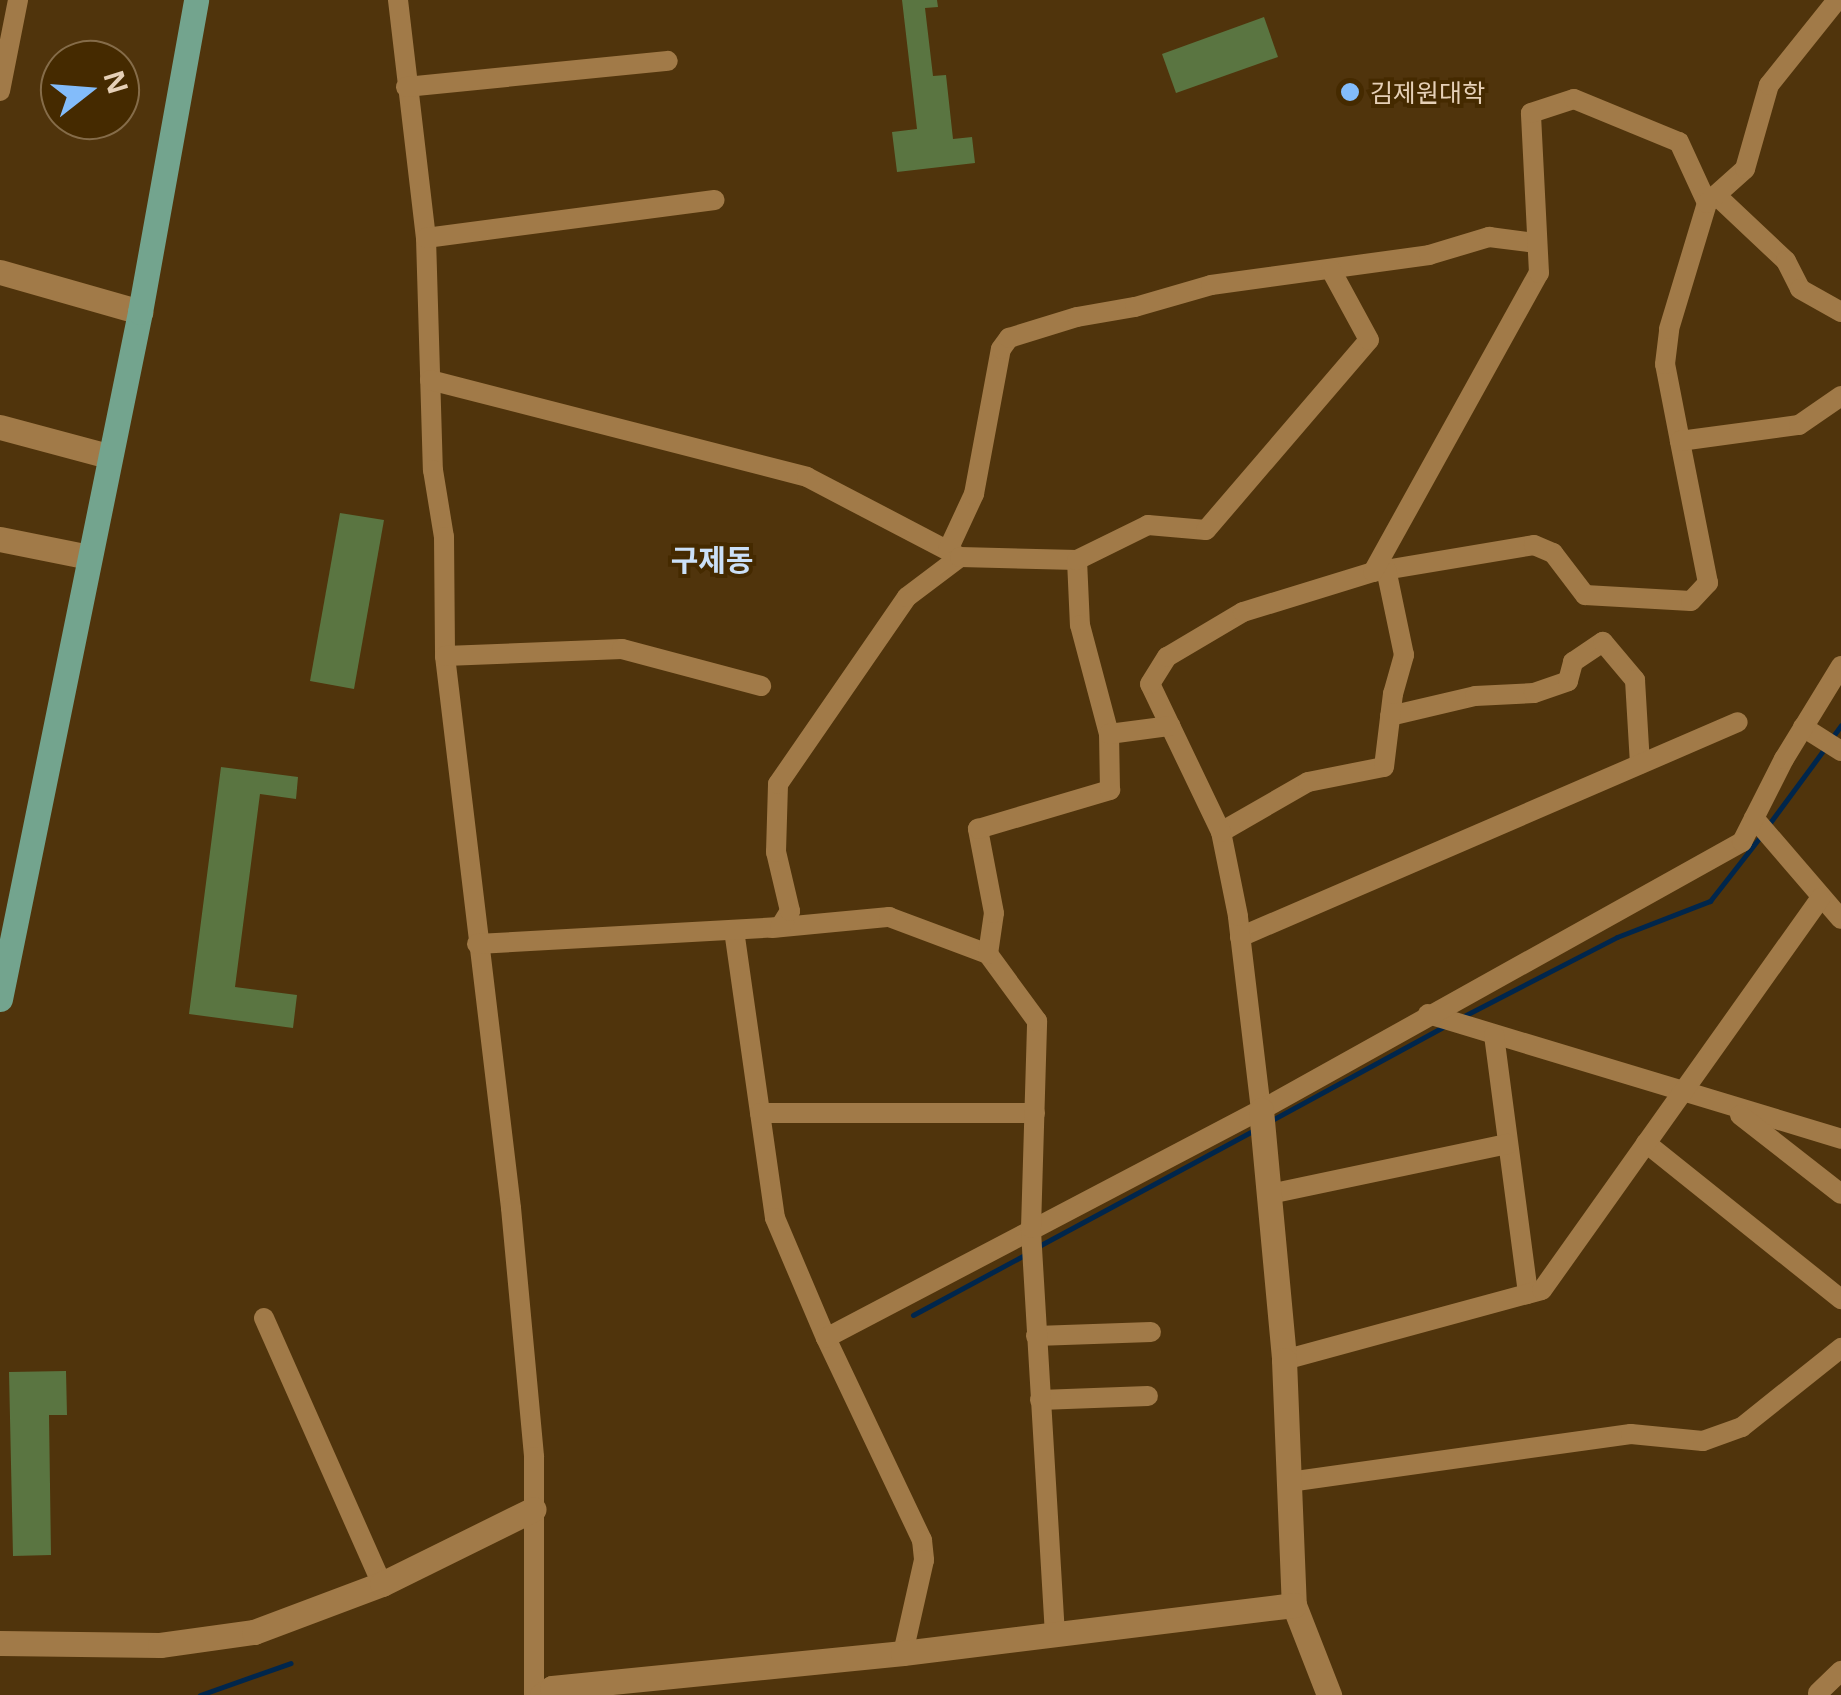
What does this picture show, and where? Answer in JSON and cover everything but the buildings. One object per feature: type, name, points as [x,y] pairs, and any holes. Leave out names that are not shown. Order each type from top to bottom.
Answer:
[{"type":"main road","points":[[0,998],[140,312],[196,0]]},
{"type":"street","points":[[0,92],[18,0]]},
{"type":"street","points":[[398,0],[426,238],[433,470],[444,537],[445,656],[522,1314],[534,1509],[534,1695]]},
{"type":"street","points":[[1329,1695],[1294,1605],[1284,1360],[1270,1194],[1240,937],[1220,832],[1150,684],[1167,657],[1243,612],[1379,570],[1534,545],[1553,553],[1585,595],[1691,600],[1708,583],[1666,364],[1669,329],[1712,199],[1745,169],[1769,85],[1838,0]]},
{"type":"street","points":[[406,88],[668,61]]},
{"type":"street","points":[[1220,832],[1308,782],[1384,767],[1390,716],[1404,655],[1379,570],[1538,274],[1531,113],[1574,98],[1679,142],[1712,199],[1786,261],[1800,289],[1841,312]]},
{"type":"street","points":[[426,238],[716,200]]},
{"type":"street","points":[[780,927],[790,911],[776,852],[778,784],[906,597],[954,554],[974,494],[1001,349],[1010,338],[1077,317],[1135,307],[1212,285],[1428,255],[1489,238],[1536,243]]},
{"type":"street","points":[[430,380],[807,477],[954,554],[1077,560],[1148,525],[1206,530],[1369,340],[1331,270]]},
{"type":"street","points":[[0,272],[140,312]]},
{"type":"street","points":[[1680,441],[1799,425],[1841,396]]},
{"type":"street","points":[[0,426],[108,456]]},
{"type":"street","points":[[0,539],[89,556]]},
{"type":"street","points":[[988,954],[994,913],[978,830],[1110,790],[1109,734],[1080,625],[1077,560]]},
{"type":"street","points":[[1390,716],[1475,696],[1534,693],[1568,681],[1573,662],[1603,642],[1635,680],[1640,764]]},
{"type":"street","points":[[445,656],[622,649],[761,686]]},
{"type":"street","points":[[826,1338],[1031,1228],[1262,1120],[1428,1014],[1742,842],[1803,727],[1841,666]]},
{"type":"street","points":[[1240,937],[1738,722]]},
{"type":"street","points":[[1109,734],[1170,726]]},
{"type":"street","points":[[1803,727],[1841,751]]},
{"type":"street","points":[[1754,818],[1841,919]]},
{"type":"street","points":[[1284,1360],[1542,1290],[1821,898]]},
{"type":"street","points":[[478,944],[889,917],[988,954],[1038,1021],[1031,1228],[1056,1635]]},
{"type":"street","points":[[734,930],[775,1218],[826,1338],[922,1540],[924,1560],[902,1653]]},
{"type":"street","points":[[1428,1014],[1841,1140]]},
{"type":"street","points":[[1494,1035],[1528,1294]]},
{"type":"street","points":[[1730,1107],[1841,1194]]},
{"type":"street","points":[[760,1113],[1034,1113]]},
{"type":"street","points":[[1646,1143],[1841,1299]]},
{"type":"street","points":[[1270,1194],[1508,1144]]},
{"type":"street","points":[[264,1318],[382,1584]]},
{"type":"street","points":[[1036,1336],[1151,1332]]},
{"type":"street","points":[[1290,1482],[1631,1434],[1703,1441],[1742,1426],[1841,1348]]},
{"type":"street","points":[[1040,1400],[1148,1396]]},
{"type":"street","points":[[0,1644],[160,1645],[213,1640],[299,1619],[382,1584],[534,1509]]},
{"type":"street","points":[[542,1695],[552,1688],[902,1653],[1294,1605]]},
{"type":"street","points":[[1818,1692],[1841,1671]]},
{"type":"waterway","points":[[1831,739],[1841,725]]},
{"type":"waterway","points":[[1769,824],[1825,748]]},
{"type":"waterway","points":[[1464,1016],[1617,937],[1710,901],[1760,837]]},
{"type":"waterway","points":[[1270,1121],[1445,1026]]},
{"type":"waterway","points":[[1037,1247],[1256,1129]]},
{"type":"waterway","points":[[913,1315],[1028,1253]]},
{"type":"waterway","points":[[200,1695],[291,1663]]},
{"type":"place","name":"김제원대학","points":[[1350,92]]},
{"type":"district","name":"구제동","points":[[712,560]]}]
